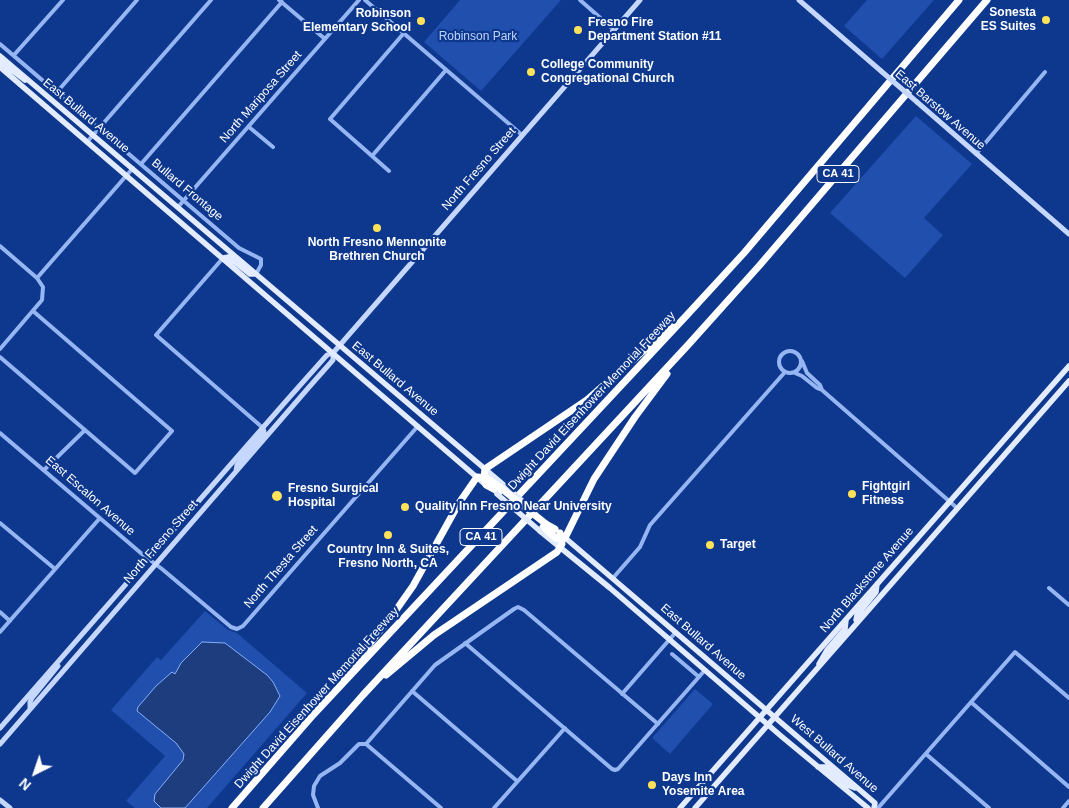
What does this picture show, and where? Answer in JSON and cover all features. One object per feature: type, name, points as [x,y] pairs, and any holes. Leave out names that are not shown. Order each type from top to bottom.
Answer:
[{"type":"highway","name":"Dwight David Eisenhower Memorial Freeway","points":[[232,808],[314,714],[687,316],[959,0]]},
{"type":"highway","name":"CA 41","points":[[263,808],[362,695],[688,345],[759,266],[987,0]]},
{"type":"highway","points":[[314,714],[413,586],[459,503],[485,469],[587,400],[675,323],[687,316]]},
{"type":"highway","points":[[480,477],[492,481],[556,538],[560,535],[634,417],[688,345]]},
{"type":"highway","points":[[480,477],[486,485],[501,490]]},
{"type":"highway","points":[[544,526],[560,535]]},
{"type":"highway","points":[[362,695],[434,635],[561,548],[560,535]]},
{"type":"main road","name":"North Fresno Street","points":[[0,744],[333,360],[334,353],[340,345],[640,0]]},
{"type":"main road","name":"East Barstow Avenue","points":[[799,0],[1069,234]]},
{"type":"main road","name":"East Bullard Avenue","points":[[0,56],[485,469],[501,490]]},
{"type":"main road","points":[[0,61],[18,76],[37,88]]},
{"type":"main road","name":"East Bullard Avenue","points":[[0,67],[480,477]]},
{"type":"main road","points":[[223,258],[229,257],[250,274],[256,274]]},
{"type":"main road","name":"North Fresno Street","points":[[0,728],[327,355],[334,353]]},
{"type":"main road","name":"North Blackstone Avenue","points":[[680,808],[1069,366]]},
{"type":"main road","name":"North Blackstone Avenue","points":[[695,808],[1069,381]]},
{"type":"main road","points":[[236,472],[237,465],[264,432],[263,428]]},
{"type":"main road","name":"East Bullard Avenue","points":[[544,526],[561,548],[769,725]]},
{"type":"main road","name":"East Bullard Avenue","points":[[560,535],[776,717]]},
{"type":"main road","points":[[858,622],[856,620],[857,615],[876,592],[877,584]]},
{"type":"main road","points":[[810,678],[827,650],[845,628],[846,620]]},
{"type":"main road","points":[[30,709],[32,698],[58,666],[59,660]]},
{"type":"main road","name":"West Bullard Avenue","points":[[776,717],[875,803],[876,808]]},
{"type":"main road","name":"West Bullard Avenue","points":[[769,725],[868,808]]},
{"type":"main road","points":[[818,767],[826,767],[848,785],[860,790]]},
{"type":"main road","points":[[0,800],[10,808]]},
{"type":"street","points":[[14,56],[62,0]]},
{"type":"street","points":[[57,92],[137,0]]},
{"type":"street","points":[[88,142],[211,0]]},
{"type":"street","name":"North Mariposa Street","points":[[178,207],[359,0]]},
{"type":"street","points":[[365,0],[522,135]]},
{"type":"street","points":[[580,0],[614,30]]},
{"type":"street","points":[[142,164],[280,1],[325,39]]},
{"type":"street","points":[[389,171],[330,119],[404,33]]},
{"type":"street","name":"Bullard Frontage","points":[[0,44],[239,248],[260,259],[262,264],[256,274]]},
{"type":"street","points":[[372,156],[446,70]]},
{"type":"street","points":[[976,154],[1045,72]]},
{"type":"street","points":[[249,127],[273,147]]},
{"type":"street","points":[[38,278],[133,168]]},
{"type":"street","points":[[0,246],[38,278],[43,287],[43,296],[33,311],[0,348]]},
{"type":"street","points":[[223,258],[156,335],[263,428]]},
{"type":"street","points":[[0,357],[134,473],[172,431],[33,311]]},
{"type":"street","points":[[822,390],[820,385],[808,373],[800,355],[794,351],[784,353],[779,362],[781,369],[785,372],[802,376],[822,390],[957,508]]},
{"type":"street","points":[[794,373],[800,369],[802,361]]},
{"type":"street","points":[[613,578],[640,547],[650,525],[785,372]]},
{"type":"street","name":"North Thesta Street","points":[[237,629],[243,626],[418,426]]},
{"type":"street","points":[[44,470],[85,430]]},
{"type":"street","name":"East Escalon Avenue","points":[[0,433],[148,559],[231,627],[237,629]]},
{"type":"street","points":[[0,632],[100,518]]},
{"type":"street","points":[[0,523],[55,570]]},
{"type":"street","points":[[1049,588],[1069,605]]},
{"type":"street","points":[[366,744],[435,665],[518,608],[524,610],[658,724]]},
{"type":"street","points":[[0,612],[10,621]]},
{"type":"street","points":[[622,694],[676,632]]},
{"type":"street","points":[[465,643],[615,770],[618,769],[705,670]]},
{"type":"street","points":[[876,808],[972,703],[1015,652],[1069,698]]},
{"type":"street","points":[[672,654],[699,677]]},
{"type":"street","points":[[412,691],[517,781]]},
{"type":"street","points":[[972,703],[1069,788]]},
{"type":"street","points":[[494,808],[565,728]]},
{"type":"street","points":[[318,808],[313,795],[314,786],[320,776],[340,763],[359,744],[366,744],[441,808]]},
{"type":"street","points":[[926,754],[989,808]]},
{"type":"street","points":[[1063,808],[1069,801]]},
{"type":"green space","name":"Robinson Park","points":[[460,0],[561,0],[481,91],[424,42]]},
{"type":"green space","points":[[867,0],[934,0],[882,59],[844,26]]},
{"type":"green space","points":[[916,116],[972,164],[924,218],[943,235],[905,278],[830,213]]},
{"type":"green space","points":[[205,611],[228,630],[237,633],[307,693],[207,808],[135,808],[126,801],[165,756],[111,710],[157,657],[161,660]]},
{"type":"green space","points":[[695,689],[713,704],[670,754],[652,738]]},
{"type":"shaded area","points":[[202,642],[225,643],[267,675],[280,696],[270,712],[185,808],[161,808],[154,801],[155,794],[183,760],[184,754],[176,743],[137,711],[138,707],[156,686],[172,672],[175,674],[181,663]]},
{"type":"place","name":"Sonesta ES Suites","points":[[1046,20]]},
{"type":"place","name":"Robinson Elementary School","points":[[421,21]]},
{"type":"place","name":"Fresno Fire Department Station #11","points":[[578,30]]},
{"type":"place","name":"College Community Congregational Church","points":[[531,72]]},
{"type":"place","name":"North Fresno Mennonite Brethren Church","points":[[377,228]]},
{"type":"place","name":"Fightgirl Fitness","points":[[852,494]]},
{"type":"place","name":"Fresno Surgical Hospital","points":[[277,496]]},
{"type":"place","name":"Quality Inn Fresno Near University","points":[[405,507]]},
{"type":"place","name":"Country Inn & Suites, Fresno North, CA","points":[[388,535]]},
{"type":"place","name":"Target","points":[[710,545]]},
{"type":"place","name":"Days Inn Yosemite Area","points":[[652,785]]}]
